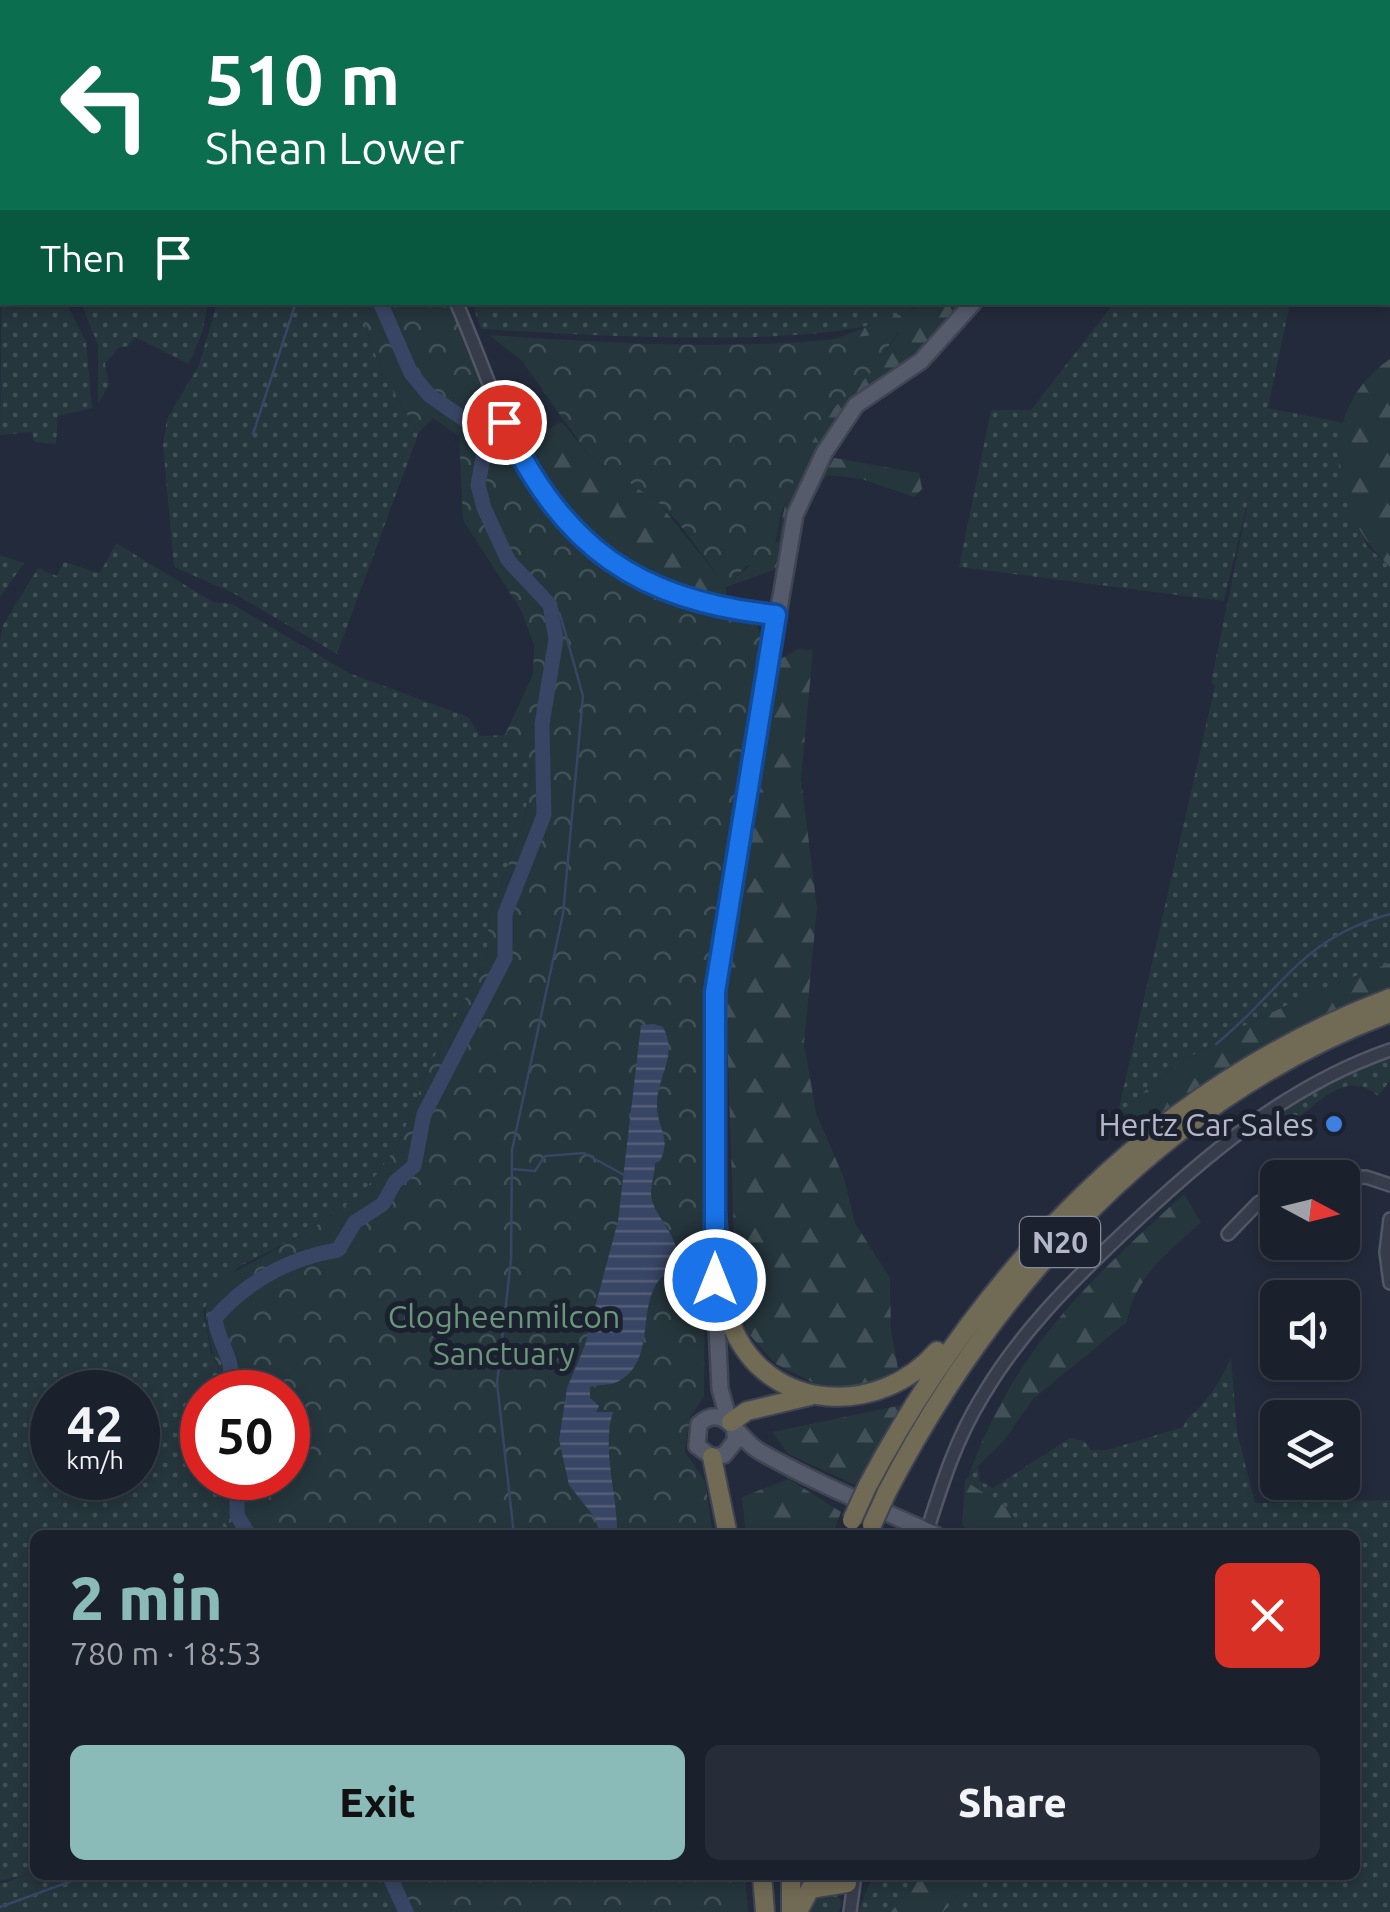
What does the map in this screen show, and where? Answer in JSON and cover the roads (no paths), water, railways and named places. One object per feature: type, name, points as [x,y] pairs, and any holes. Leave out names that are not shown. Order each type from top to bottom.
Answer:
[{"type":"highway","name":"N20","points":[[849,1528],[937,1365],[1014,1264],[1084,1194],[1186,1108],[1304,1038],[1390,998]]},
{"type":"highway","name":"N20","points":[[870,1530],[930,1413],[981,1336],[1039,1264],[1097,1204],[1208,1113],[1300,1055],[1390,1013]]},
{"type":"highway","points":[[715,1203],[726,1306],[736,1335],[772,1377],[814,1396]]},
{"type":"highway","points":[[731,1423],[757,1408],[814,1396],[854,1398],[913,1375],[1014,1264]]},
{"type":"highway","points":[[721,1454],[728,1530]]},
{"type":"highway","points":[[763,1880],[767,1912]]},
{"type":"highway","points":[[767,1912],[770,1880]]},
{"type":"highway","points":[[790,1912],[791,1880]]},
{"type":"highway","points":[[798,1912],[810,1890],[842,1880]]},
{"type":"main road","points":[[711,1416],[716,1336],[715,992],[795,515],[846,418],[868,394],[942,342],[972,305]]},
{"type":"main road","points":[[716,1336],[721,1393],[736,1440],[721,1454]]},
{"type":"main road","points":[[711,1416],[731,1423],[742,1440],[781,1464],[924,1530]]},
{"type":"main road","points":[[711,1416],[699,1424],[695,1434],[697,1446],[781,1464]]},
{"type":"street","points":[[457,305],[526,468],[543,496],[583,540],[618,568],[680,598],[776,615]]},
{"type":"street","points":[[932,1530],[954,1450],[980,1399],[1014,1346],[1056,1297],[1202,1159],[1274,1107],[1342,1069],[1390,1050]]},
{"type":"street","points":[[1360,1177],[1390,1184]]},
{"type":"street","points":[[1228,1234],[1260,1202]]},
{"type":"street","points":[[1390,1218],[1386,1252],[1390,1284]]},
{"type":"street","points":[[850,1911],[851,1880]]},
{"type":"water","points":[[641,1025],[663,1027],[669,1048],[657,1106],[665,1146],[660,1161],[655,1163],[651,1193],[676,1246],[677,1260],[651,1295],[642,1349],[630,1372],[616,1383],[590,1387],[590,1398],[599,1406],[596,1412],[613,1412],[609,1457],[617,1530],[599,1530],[595,1518],[569,1485],[559,1440],[567,1388],[585,1345],[618,1221]]},
{"type":"waterway","points":[[253,434],[295,305]]},
{"type":"waterway","points":[[231,1370],[215,1318],[270,1273],[338,1250],[355,1222],[383,1204],[395,1182],[414,1166],[424,1114],[505,958],[505,914],[544,815],[542,724],[556,639],[550,605],[508,560],[484,508],[478,485],[484,452],[481,431],[429,395],[411,373],[381,305]]},
{"type":"waterway","points":[[513,1530],[497,1383],[511,1260],[512,1150],[563,914],[583,696],[560,614],[550,605]]},
{"type":"waterway","points":[[1216,1044],[1312,952],[1359,925],[1390,914]]},
{"type":"waterway","points":[[512,1169],[535,1171],[545,1156],[584,1153],[624,1175]]},
{"type":"waterway","points":[[237,1500],[237,1515],[246,1530]]},
{"type":"waterway","points":[[0,1907],[74,1880]]},
{"type":"waterway","points":[[391,1880],[406,1912]]},
{"type":"place","name":"Hertz Car Sales","points":[[1334,1124]]},
{"type":"park label","name":"Clogheenmilcon Sanctuary","points":[[504,1334]]}]
